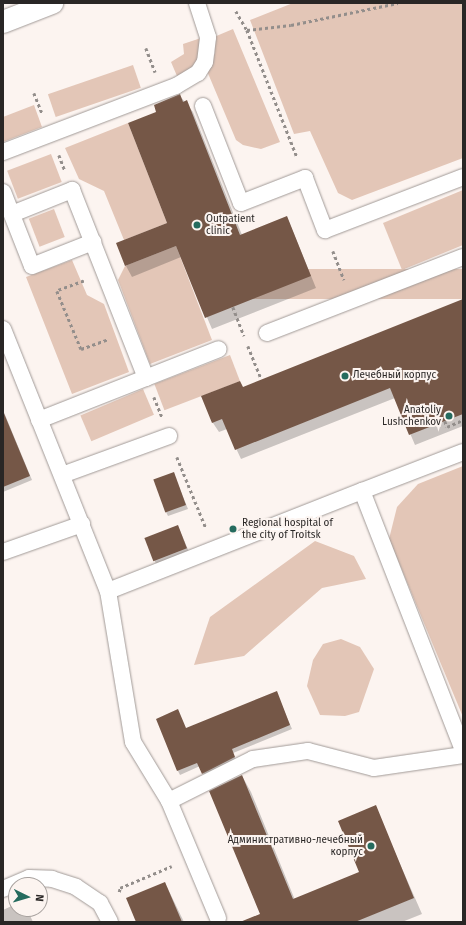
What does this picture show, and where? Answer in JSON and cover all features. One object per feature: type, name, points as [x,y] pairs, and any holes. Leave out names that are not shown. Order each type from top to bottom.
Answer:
[{"type":"street","points":[[3,22],[52,3]]},
{"type":"lane","points":[[3,152],[188,80],[198,73],[205,62],[208,50],[206,24],[197,3]]},
{"type":"lane","points":[[203,106],[241,203],[305,178],[325,230],[463,177]]},
{"type":"lane","points":[[12,214],[72,190],[146,378]]},
{"type":"lane","points":[[3,192],[32,266],[93,242]]},
{"type":"lane","points":[[267,333],[463,257]]},
{"type":"lane","points":[[3,329],[108,591],[133,742],[169,801],[194,856],[218,918]]},
{"type":"lane","points":[[39,420],[220,349]]},
{"type":"lane","points":[[62,475],[169,436]]},
{"type":"lane","points":[[108,591],[213,548],[463,452]]},
{"type":"lane","points":[[362,491],[463,750]]},
{"type":"lane","points":[[3,552],[82,524]]},
{"type":"lane","points":[[169,801],[254,759],[308,752],[374,768],[463,756]]},
{"type":"lane","points":[[4,888],[29,878],[52,879],[76,886],[100,903],[110,922]]},
{"type":"path","points":[[246,30],[291,25],[398,3]]},
{"type":"path","points":[[236,11],[246,30],[305,178]]},
{"type":"path","points":[[325,230],[352,300]]},
{"type":"path","points":[[105,273],[57,291],[81,349],[128,331]]},
{"type":"path","points":[[146,378],[213,548]]},
{"type":"path","points":[[445,421],[448,427],[463,420]]},
{"type":"path","points":[[119,895],[120,888],[194,856]]},
{"type":"shaded area","points":[[293,3],[463,3],[463,158],[352,200],[338,193],[310,131],[294,134],[250,20]]},
{"type":"shaded area","points":[[233,29],[280,142],[261,149],[243,145],[236,140],[207,71],[215,53],[214,37]]},
{"type":"shaded area","points":[[201,38],[200,53],[195,64],[187,72],[177,76],[171,62],[184,54],[183,44]]},
{"type":"shaded area","points":[[133,65],[141,88],[56,117],[48,94]]},
{"type":"shaded area","points":[[34,105],[42,127],[3,142],[3,117]]},
{"type":"shaded area","points":[[128,123],[167,223],[124,240],[104,191],[79,179],[65,148]]},
{"type":"shaded area","points":[[51,154],[62,182],[18,199],[7,171]]},
{"type":"shaded area","points":[[463,190],[463,245],[402,270],[383,223]]},
{"type":"shaded area","points":[[54,209],[65,237],[40,247],[29,219]]},
{"type":"shaded area","points":[[176,246],[212,340],[150,364],[118,280],[125,266]]},
{"type":"shaded area","points":[[72,260],[87,295],[104,304],[129,372],[72,394],[26,277]]},
{"type":"shaded area","points":[[252,269],[463,269],[463,299],[252,299]]},
{"type":"shaded area","points":[[230,355],[240,381],[164,410],[154,384]]},
{"type":"shaded area","points":[[143,389],[154,415],[91,441],[80,416]]},
{"type":"shaded area","points":[[463,466],[463,717],[389,539],[397,507],[418,484]]},
{"type":"shaded area","points":[[315,541],[354,556],[366,579],[322,588],[244,656],[194,665],[210,617]]},
{"type":"shaded area","points":[[341,639],[360,647],[374,669],[359,712],[345,716],[320,715],[307,686],[313,660],[323,644]]},
{"type":"building","points":[[180,94],[183,102],[187,100],[240,235],[287,216],[311,276],[205,318],[176,246],[125,266],[116,243],[167,223],[128,123],[156,112],[154,105]]},
{"type":"building","name":"Лечебный корпус","points":[[463,299],[463,414],[409,435],[390,388],[235,450],[222,419],[212,423],[201,396],[240,381],[243,387]]},
{"type":"building","points":[[3,411],[30,476],[3,487]]},
{"type":"building","points":[[174,472],[186,505],[165,512],[153,480]]},
{"type":"building","points":[[178,525],[187,548],[153,561],[144,538]]},
{"type":"building","points":[[277,691],[290,725],[232,749],[235,757],[202,774],[197,763],[177,771],[156,719],[178,709],[186,728]]},
{"type":"building","name":"Административно-лечебный корпус","points":[[242,775],[293,899],[359,872],[338,821],[376,805],[414,898],[355,922],[240,922],[260,914],[209,791]]},
{"type":"building","points":[[165,882],[182,922],[136,922],[126,898]]},
{"type":"place","name":"Outpatient clinic","points":[[197,225]]},
{"type":"place","name":"Лечебный корпус","points":[[345,376]]},
{"type":"place","name":"Anatoliy Lushchenkov","points":[[449,416]]},
{"type":"place","name":"Regional hospital of the city of Troitsk","points":[[233,529]]},
{"type":"place","name":"Административно-лечебный корпус","points":[[371,846]]}]
